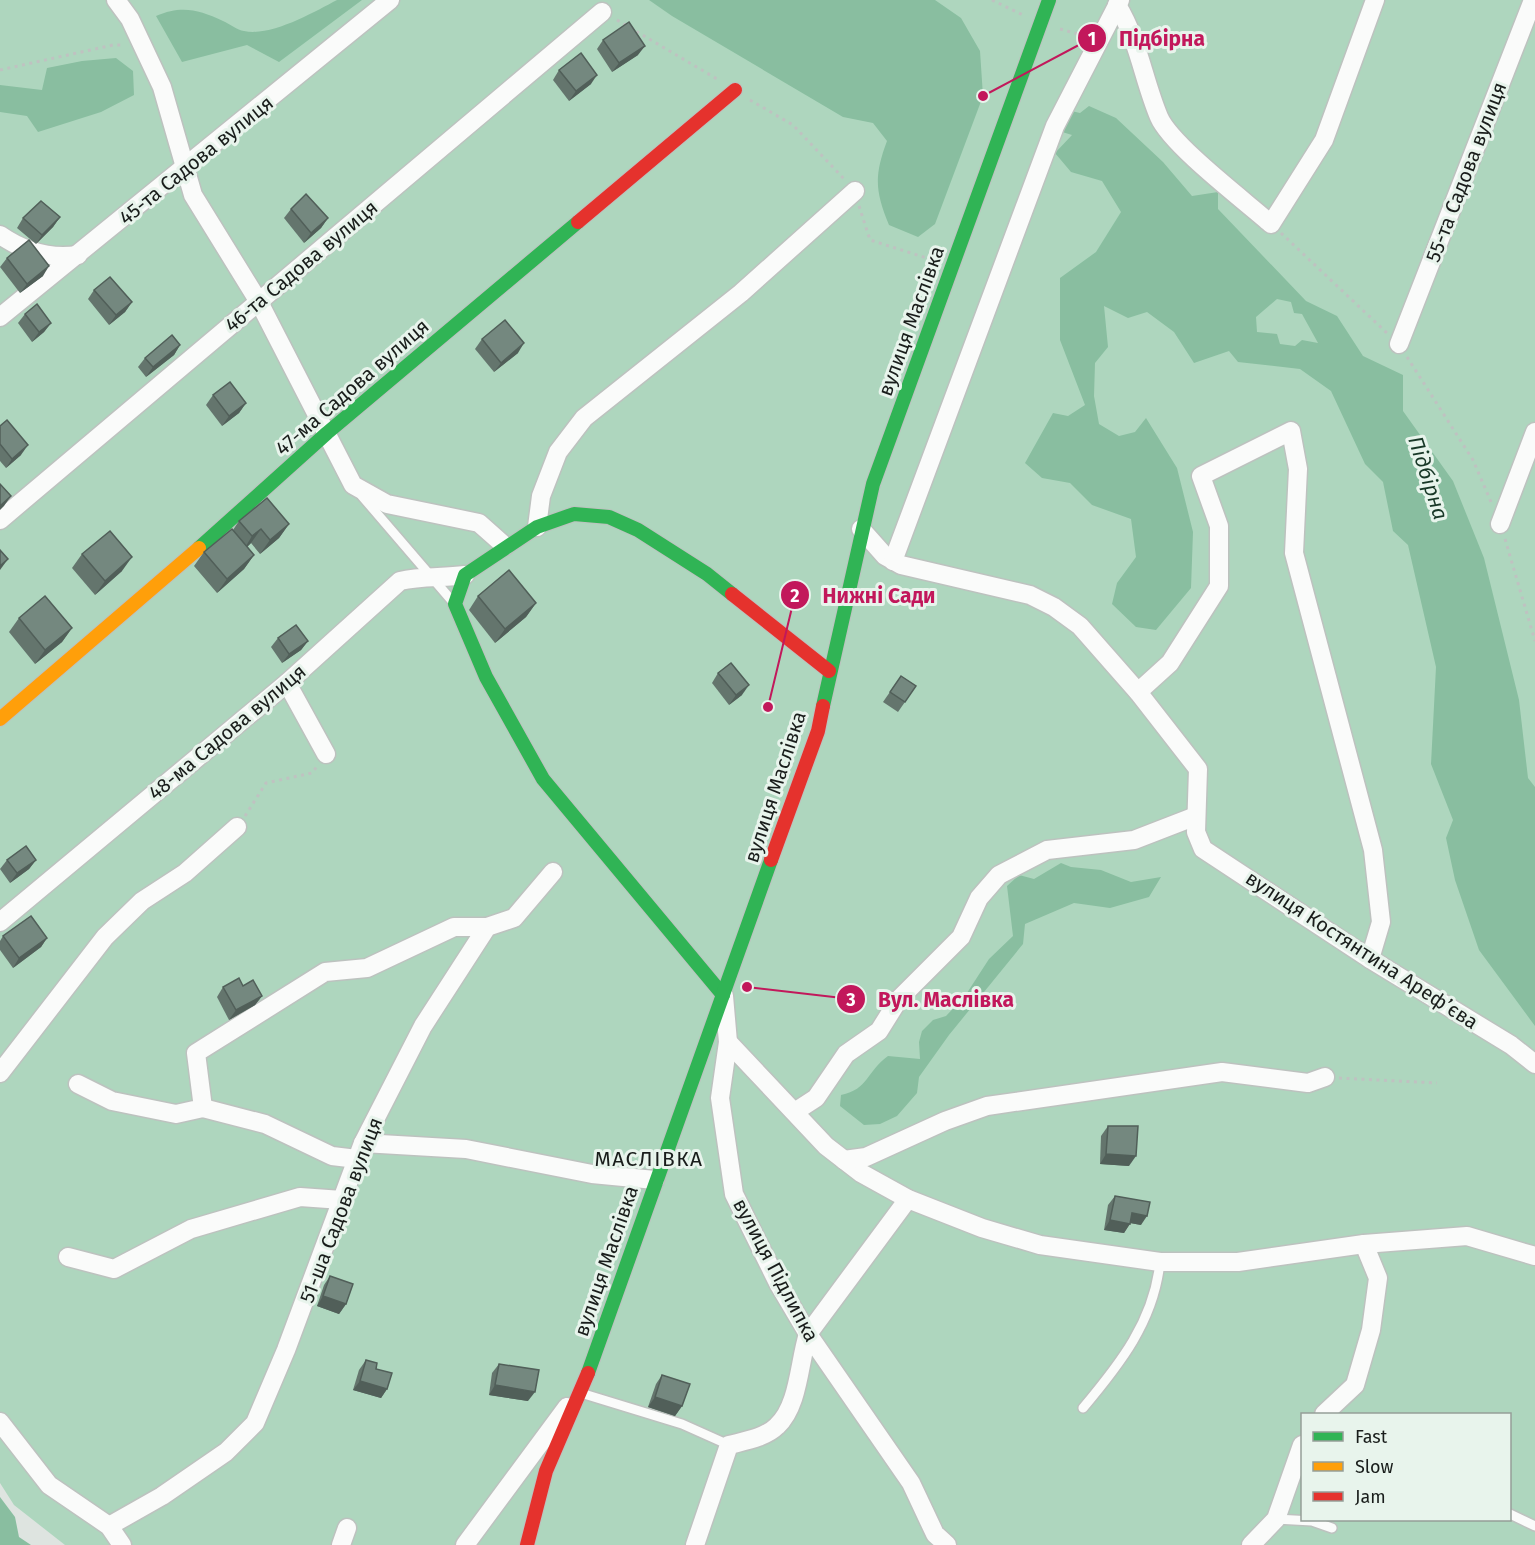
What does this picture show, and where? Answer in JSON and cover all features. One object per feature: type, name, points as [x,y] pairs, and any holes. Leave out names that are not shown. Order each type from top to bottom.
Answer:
[{"type":"street","points":[[116,0],[130,19],[162,87],[180,141],[184,170],[193,195],[259,302],[353,485],[387,504],[479,523],[505,546]]},
{"type":"street","name":"45-та Садова вулиця","points":[[0,317],[184,170],[390,0]]},
{"type":"street","name":"вулиця Маслівка","points":[[527,1545],[546,1471],[581,1393],[654,1180],[818,731],[829,670],[861,529],[892,428],[1049,0]]},
{"type":"street","points":[[1119,3],[1137,45],[1159,118],[1172,136],[1271,224],[1324,140],[1375,0]]},
{"type":"street","name":"55-та Садова вулиця","points":[[1399,344],[1533,0]]},
{"type":"street","points":[[893,561],[1055,126],[1119,3]]},
{"type":"street","name":"46-та Садова вулиця","points":[[0,520],[602,12]]},
{"type":"street","name":"47-ма Садова вулиця","points":[[0,719],[160,583],[327,433],[735,90]]},
{"type":"street","points":[[537,527],[541,496],[558,452],[584,418],[741,293],[855,191]]},
{"type":"street","points":[[0,235],[14,245],[38,253],[64,257],[78,255]]},
{"type":"street","points":[[1138,692],[1170,663],[1219,586],[1219,525],[1201,476],[1291,431],[1298,469],[1294,553],[1373,850],[1381,922],[1370,959]]},
{"type":"street","points":[[1500,524],[1535,432]]},
{"type":"street","points":[[723,995],[543,779],[486,677],[455,604],[465,575],[505,546],[537,527],[574,514],[609,517],[638,530],[706,574],[829,670]]},
{"type":"street","points":[[796,1111],[816,1098],[846,1054],[879,1031],[899,999],[961,937],[979,898],[999,875],[1047,850],[1134,840],[1196,824],[1198,769],[1138,692],[1080,626],[1054,606],[1030,596],[893,561],[885,556],[861,529]]},
{"type":"street","name":"48-ма Садова вулиця","points":[[0,921],[287,683],[400,581],[417,577],[465,575]]},
{"type":"street","points":[[287,683],[326,754]]},
{"type":"street","name":"вулиця Костянтина Арефʼєва","points":[[1196,824],[1203,849],[1370,959],[1510,1045],[1535,1064]]},
{"type":"street","points":[[0,1073],[105,937],[142,901],[185,873],[237,827]]},
{"type":"street","points":[[203,1108],[196,1053],[325,972],[367,968],[454,927],[487,927],[514,918],[553,872]]},
{"type":"street","name":"51-ша Садова вулиця","points":[[109,1526],[162,1496],[226,1452],[255,1423],[286,1350],[360,1151],[423,1026],[487,927]]},
{"type":"street","name":"вулиця Підлипка","points":[[723,995],[728,1042],[720,1098],[734,1194],[779,1285],[808,1334],[911,1483],[936,1541]]},
{"type":"street","points":[[728,1042],[796,1111],[826,1146],[861,1173],[908,1199],[982,1228],[1040,1245],[1160,1262],[1238,1262],[1364,1244],[1467,1236],[1535,1256]]},
{"type":"street","points":[[844,1160],[866,1157],[945,1121],[987,1106],[1221,1072],[1308,1083],[1325,1077]]},
{"type":"street","points":[[78,1084],[112,1101],[176,1114],[203,1108],[265,1124],[332,1155],[360,1151],[466,1149],[592,1174],[654,1180]]},
{"type":"street","points":[[68,1257],[114,1269],[202,1226],[300,1197],[342,1200]]},
{"type":"street","points":[[695,1545],[729,1445],[753,1439],[777,1426],[794,1398],[800,1359],[808,1334],[908,1199]]},
{"type":"street","points":[[1325,1413],[1355,1385],[1371,1330],[1378,1278],[1364,1244]]},
{"type":"street","points":[[465,1545],[559,1417],[581,1393]]},
{"type":"street","points":[[0,1422],[48,1485],[109,1526],[122,1545]]},
{"type":"street","points":[[1251,1545],[1276,1519],[1301,1448]]},
{"type":"street","points":[[509,1484],[518,1479],[530,1479],[541,1490]]},
{"type":"lane","points":[[353,485],[430,578],[455,604]]},
{"type":"lane","points":[[1083,1408],[1116,1369],[1146,1320],[1158,1286],[1160,1262]]},
{"type":"lane","points":[[581,1393],[682,1424],[729,1445]]},
{"type":"lane","points":[[1511,1515],[1535,1526]]},
{"type":"lane","points":[[1276,1519],[1301,1520]]},
{"type":"lane","points":[[1312,1521],[1332,1528]]},
{"type":"path","points":[[992,0],[1041,24]]},
{"type":"path","points":[[602,12],[656,41],[793,124],[855,191],[870,240],[951,266]]},
{"type":"path","points":[[0,70],[113,45],[142,45]]},
{"type":"path","points":[[1271,224],[1399,344],[1473,460],[1500,524],[1535,641]]},
{"type":"path","points":[[237,827],[266,783],[312,773],[326,754]]},
{"type":"path","points":[[1325,1077],[1437,1083]]},
{"type":"shaded area","points":[[0,0],[1535,0],[1535,1545],[65,1545],[14,1505],[0,1483]]},
{"type":"water","points":[[337,0],[362,0],[279,62],[247,45],[182,62],[156,16],[190,10],[214,17],[241,30],[255,32],[292,22]]},
{"type":"water","points":[[649,0],[935,0],[961,18],[980,51],[983,96],[935,224],[918,237],[889,225],[881,202],[878,183],[880,164],[887,141],[873,123],[843,117],[672,16]]},
{"type":"water","points":[[116,58],[133,71],[134,95],[101,112],[38,132],[27,116],[0,112],[0,85],[42,90],[47,68],[82,61]]},
{"type":"water","name":"Підбірна","points":[[1089,106],[1116,118],[1163,162],[1192,196],[1218,192],[1218,209],[1306,301],[1337,316],[1363,356],[1403,375],[1403,411],[1453,481],[1484,558],[1519,700],[1528,778],[1535,787],[1535,1026],[1479,950],[1455,880],[1446,838],[1453,820],[1431,764],[1436,667],[1408,545],[1393,531],[1383,482],[1365,464],[1331,391],[1300,369],[1238,362],[1229,351],[1194,363],[1174,332],[1147,312],[1128,318],[1104,306],[1108,347],[1095,363],[1094,396],[1099,424],[1119,436],[1135,432],[1146,418],[1177,468],[1193,532],[1191,588],[1156,630],[1136,627],[1112,604],[1117,583],[1136,557],[1131,519],[1092,505],[1070,483],[1042,478],[1025,463],[1053,413],[1068,416],[1085,405],[1060,340],[1060,278],[1096,252],[1121,212],[1102,181],[1071,172],[1055,153],[1072,135],[1059,131],[1067,110],[1080,113]],"holes":[[[1277,299],[1291,302],[1294,313],[1302,314],[1318,343],[1302,340],[1295,346],[1280,344],[1277,334],[1257,332],[1256,317]]]},
{"type":"water","points":[[1061,863],[1071,867],[1101,870],[1131,882],[1161,877],[1149,897],[1110,908],[1074,903],[1025,924],[1023,944],[949,1035],[919,1077],[917,1093],[897,1116],[880,1124],[864,1125],[840,1106],[841,1095],[857,1089],[888,1056],[920,1059],[919,1042],[922,1031],[933,1020],[946,1016],[965,996],[989,959],[1013,936],[1007,886],[1019,875],[1034,879]]},
{"type":"water","points":[[0,1497],[15,1517],[19,1537],[31,1545],[0,1545]]},
{"type":"building","points":[[629,22],[645,46],[619,63],[603,40]]},
{"type":"building","points":[[581,53],[597,75],[576,91],[559,70]]},
{"type":"building","points":[[306,194],[328,218],[311,233],[291,209]]},
{"type":"building","points":[[41,201],[60,217],[42,235],[23,218]]},
{"type":"building","points":[[29,240],[49,266],[27,284],[7,258]]},
{"type":"building","points":[[110,277],[132,302],[116,315],[94,290]]},
{"type":"building","points":[[37,304],[51,323],[39,332],[25,314]]},
{"type":"building","points":[[505,320],[524,343],[501,363],[482,339]]},
{"type":"building","points":[[172,335],[180,345],[153,367],[145,358]]},
{"type":"building","points":[[230,382],[246,403],[229,416],[213,395]]},
{"type":"building","points":[[7,420],[28,445],[12,459],[0,444],[0,426]]},
{"type":"building","points":[[0,484],[11,496],[0,506]]},
{"type":"building","points":[[267,498],[289,524],[270,540],[261,529],[252,536],[239,521]]},
{"type":"building","points":[[232,529],[254,555],[227,579],[204,552]]},
{"type":"building","points":[[110,531],[132,557],[105,581],[82,554]]},
{"type":"building","points":[[0,550],[8,559],[0,566]]},
{"type":"building","points":[[509,570],[536,603],[505,629],[478,596]]},
{"type":"building","points":[[45,596],[72,628],[45,650],[19,618]]},
{"type":"building","points":[[296,625],[308,641],[289,654],[278,638]]},
{"type":"building","points":[[731,663],[749,685],[736,695],[718,673]]},
{"type":"building","points":[[901,676],[916,686],[905,702],[890,692]]},
{"type":"building","points":[[26,846],[36,860],[17,873],[7,860]]},
{"type":"building","points":[[31,916],[47,938],[19,958],[3,936]]},
{"type":"building","points":[[239,978],[243,986],[253,980],[262,996],[236,1010],[223,987]]},
{"type":"building","points":[[1108,1126],[1138,1126],[1136,1156],[1106,1154]]},
{"type":"building","points":[[1115,1196],[1150,1202],[1147,1216],[1132,1213],[1130,1224],[1110,1220]]},
{"type":"building","points":[[330,1276],[353,1284],[346,1304],[323,1296]]},
{"type":"building","points":[[366,1360],[377,1363],[376,1369],[392,1373],[387,1389],[360,1381]]},
{"type":"building","points":[[499,1364],[539,1370],[535,1392],[495,1385]]},
{"type":"building","points":[[662,1375],[690,1384],[682,1406],[655,1397]]},
{"type":"traffic: fast","points":[[823,706],[873,484],[1049,0]]},
{"type":"traffic: fast","points":[[199,548],[327,433],[578,222]]},
{"type":"traffic: fast","points":[[723,995],[543,779],[486,677],[455,604],[465,575],[537,527],[574,514],[609,517],[638,530],[707,574],[732,594]]},
{"type":"traffic: fast","points":[[588,1373],[771,860]]},
{"type":"traffic: slow","points":[[0,719],[199,548]]},
{"type":"traffic: jam","points":[[578,222],[735,90]]},
{"type":"traffic: jam","points":[[732,594],[829,671]]},
{"type":"traffic: jam","points":[[771,860],[818,731],[823,706]]},
{"type":"traffic: jam","points":[[527,1545],[546,1471],[588,1373]]},
{"type":"place","name":"Підбірна","points":[[983,96]]},
{"type":"place","name":"Нижні Сади","points":[[768,707]]},
{"type":"place","name":"Вул. Маслівка","points":[[747,987]]},
{"type":"district","name":"МАСЛІВКА","points":[[649,1159]]}]
